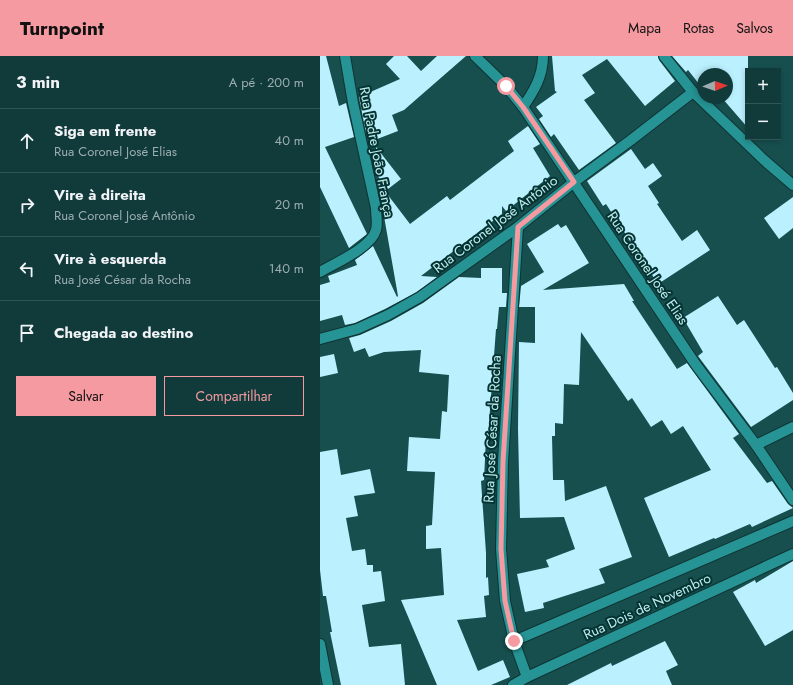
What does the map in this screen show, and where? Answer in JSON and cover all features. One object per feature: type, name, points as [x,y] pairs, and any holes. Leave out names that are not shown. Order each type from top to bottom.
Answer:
[{"type":"street","name":"Rua Padre João França","points":[[320,272],[355,252],[368,242],[373,237],[377,224],[376,208],[353,103],[345,56]]},
{"type":"street","name":"Rua Coronel José Elias","points":[[475,56],[506,86],[523,107],[696,365],[756,446],[793,500]]},
{"type":"street","points":[[523,107],[533,93],[540,79],[543,56]]},
{"type":"street","points":[[664,56],[693,92],[764,160],[793,185]]},
{"type":"street","name":"Rua Coronel José Antônio","points":[[320,339],[357,329],[388,315],[420,297],[518,227],[574,182],[693,92]]},
{"type":"street","name":"Rua José César da Rocha","points":[[518,227],[503,462],[501,549],[505,601],[514,641],[527,677]]},
{"type":"street","points":[[756,446],[793,427]]},
{"type":"street","points":[[514,641],[793,521]]},
{"type":"street","name":"Rua Dois de Novembro","points":[[513,685],[527,677],[793,554]]},
{"type":"street","points":[[320,644],[328,685]]},
{"type":"building","points":[[320,56],[326,56],[339,106],[346,103],[354,137],[325,147],[367,234],[349,248],[320,187]]},
{"type":"building","points":[[394,56],[407,56],[421,71],[437,56],[466,56],[404,110],[392,115],[398,131],[372,141],[369,133],[366,133],[359,97],[400,79],[386,64]]},
{"type":"building","points":[[552,56],[658,56],[659,60],[675,81],[645,106],[607,59],[582,75],[595,93],[584,100],[616,143],[579,170],[554,134],[551,137],[539,119],[543,116],[536,107],[557,92],[555,91]]},
{"type":"building","points":[[672,56],[748,56],[748,68],[745,68],[745,125],[727,104],[733,104],[733,68],[697,68],[697,81],[688,70],[686,72]]},
{"type":"building","points":[[528,126],[540,144],[533,148],[550,176],[506,211],[502,206],[502,214],[421,276],[437,277],[417,292],[355,323],[345,325],[342,315],[320,321],[320,285],[330,282],[328,276],[357,265],[355,260],[373,246],[397,297],[398,296],[378,182],[410,224],[447,196],[450,200],[514,151],[508,141]]},
{"type":"building","points":[[376,147],[401,179],[388,189],[376,174]]},
{"type":"building","points":[[631,149],[645,169],[653,163],[662,176],[648,186],[659,203],[657,204],[682,241],[697,230],[710,250],[658,284],[606,204],[603,206],[587,181]]},
{"type":"building","points":[[793,197],[793,228],[779,239],[764,218]]},
{"type":"building","points":[[558,224],[561,228],[566,225],[589,263],[543,290],[624,284],[634,301],[632,301],[677,369],[687,363],[739,434],[733,438],[767,483],[772,481],[788,504],[793,508],[752,527],[750,524],[669,557],[644,498],[711,470],[683,426],[671,434],[662,420],[651,427],[632,398],[628,401],[581,332],[579,385],[564,384],[563,424],[555,423],[555,436],[552,436],[553,480],[564,480],[565,501],[606,486],[632,557],[599,569],[605,583],[543,603],[544,608],[525,612],[517,574],[549,567],[546,560],[575,549],[564,517],[520,518],[518,428],[519,342],[535,343],[535,307],[519,307],[521,286],[544,272],[527,244]]},
{"type":"building","points":[[481,268],[502,268],[502,293],[507,293],[506,307],[499,307],[488,437],[486,437],[484,480],[481,481],[486,553],[486,578],[488,577],[489,595],[484,596],[486,617],[457,620],[478,671],[503,660],[510,677],[491,685],[437,685],[401,600],[444,595],[441,548],[426,549],[426,526],[432,525],[435,472],[407,471],[409,437],[440,439],[442,411],[447,412],[449,375],[419,372],[421,350],[384,352],[369,357],[365,348],[354,352],[349,338],[360,335],[391,321],[423,303],[459,277],[481,278]]},
{"type":"building","points":[[718,296],[737,325],[744,320],[775,368],[777,367],[793,393],[793,400],[751,427],[698,356],[703,352],[683,318]]},
{"type":"building","points":[[334,354],[338,373],[320,377],[320,357]]},
{"type":"building","points":[[337,449],[341,475],[370,469],[375,493],[354,496],[358,516],[346,518],[352,551],[365,549],[367,565],[373,565],[373,572],[381,571],[385,601],[362,605],[369,647],[401,644],[405,685],[341,685],[330,632],[332,632],[326,596],[323,596],[320,570],[320,452]]},
{"type":"building","points":[[793,561],[793,630],[765,646],[733,592],[755,580],[756,583]]},
{"type":"building","points":[[665,641],[678,665],[666,671],[672,685],[567,685],[611,663],[612,666]]},
{"type":"route","points":[[506,86],[523,107],[574,182],[518,227],[503,462],[501,549],[505,601],[514,641]]}]
